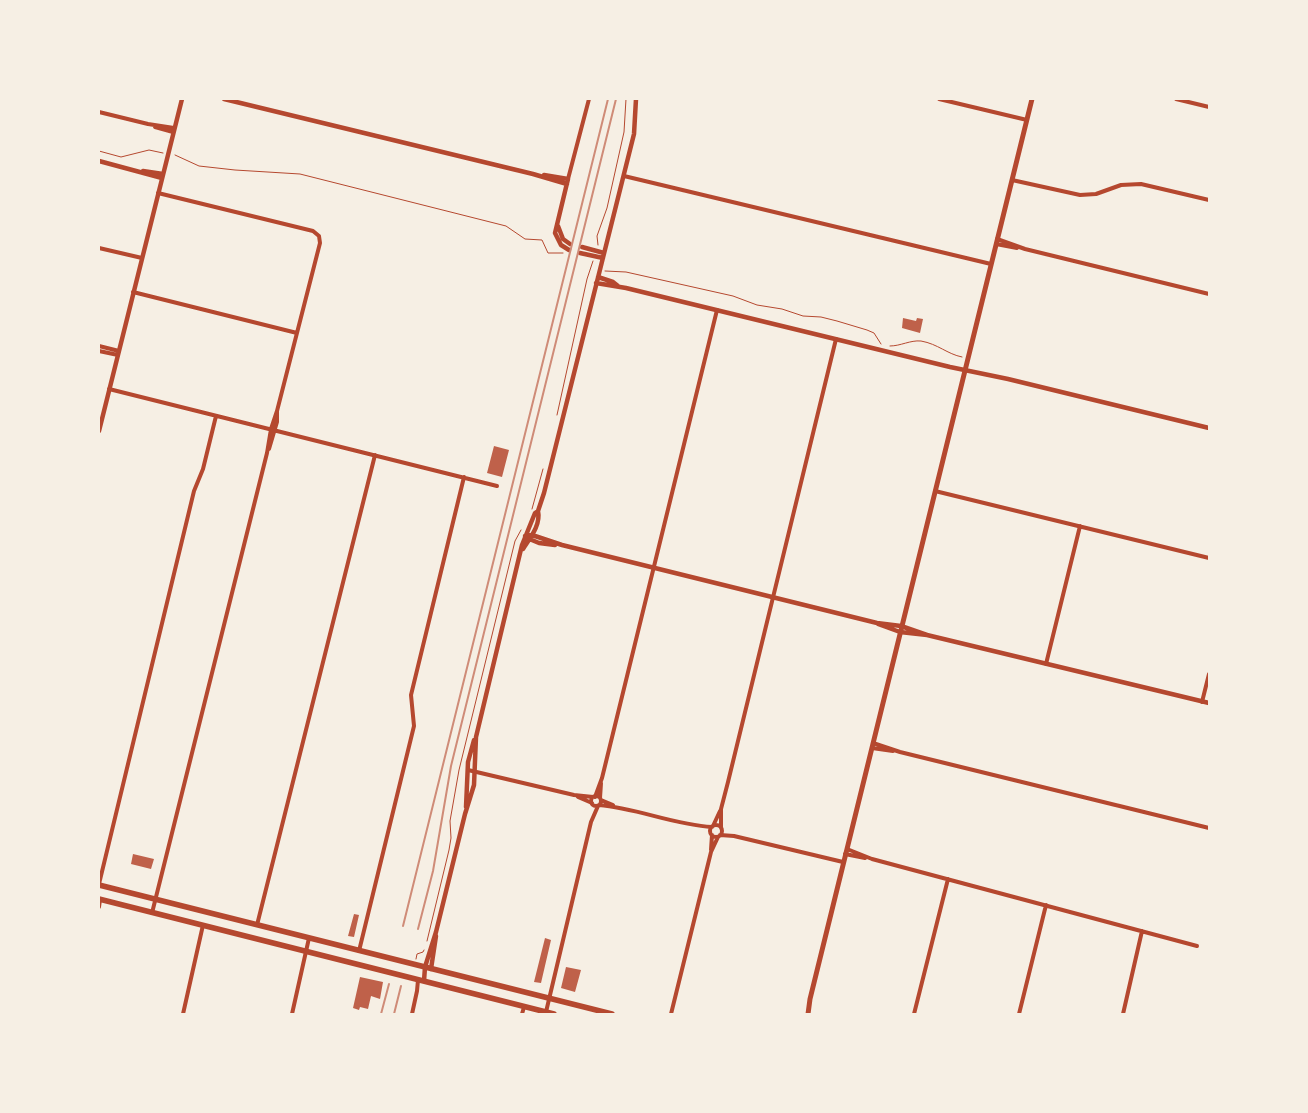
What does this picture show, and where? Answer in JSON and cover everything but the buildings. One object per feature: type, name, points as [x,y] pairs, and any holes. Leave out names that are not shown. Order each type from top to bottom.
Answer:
[{"type":"highway","points":[[99,884],[155,900],[612,1014]]},
{"type":"highway","points":[[100,900],[554,1014]]},
{"type":"main road","points":[[808,1014],[843,862],[1032,99]]},
{"type":"main road","points":[[804,1014],[810,999]]},
{"type":"street","points":[[99,431],[182,99]]},
{"type":"street","points":[[224,99],[568,181]]},
{"type":"street","points":[[567,252],[556,238],[556,229],[589,99]]},
{"type":"street","points":[[527,538],[532,535],[538,522],[538,511],[624,176],[635,128],[636,99]]},
{"type":"street","points":[[939,99],[1027,120]]},
{"type":"street","points":[[1176,99],[1209,107]]},
{"type":"street","points":[[99,112],[174,130]]},
{"type":"street","points":[[99,161],[162,176]]},
{"type":"street","points":[[624,176],[991,264]]},
{"type":"street","points":[[1012,180],[1080,195],[1096,194],[1121,185],[1141,184],[1209,200]]},
{"type":"street","points":[[152,912],[320,243],[318,234],[294,226],[158,193]]},
{"type":"street","points":[[557,224],[563,239],[570,244]]},
{"type":"street","points":[[997,242],[1209,294]]},
{"type":"street","points":[[582,247],[604,253]]},
{"type":"street","points":[[99,248],[142,258]]},
{"type":"street","points":[[580,253],[603,258]]},
{"type":"street","points":[[598,277],[613,282],[618,286]]},
{"type":"street","points":[[596,283],[618,286],[1209,428]]},
{"type":"street","points":[[133,292],[297,333]]},
{"type":"street","points":[[591,822],[599,806],[602,778],[717,310]]},
{"type":"street","points":[[671,1014],[711,852],[721,828],[722,809],[836,339]]},
{"type":"street","points":[[99,346],[118,353]]},
{"type":"street","points":[[99,351],[118,353]]},
{"type":"street","points":[[109,389],[497,486]]},
{"type":"street","points":[[99,884],[194,491],[203,468],[216,416]]},
{"type":"street","points":[[258,925],[375,455]]},
{"type":"street","points":[[359,951],[414,726],[410,696],[464,477]]},
{"type":"street","points":[[935,491],[1209,558]]},
{"type":"street","points":[[412,1014],[417,991],[428,968],[465,814],[474,785],[476,737],[521,552],[535,513],[538,511]]},
{"type":"street","points":[[1046,664],[1080,526]]},
{"type":"street","points":[[532,535],[562,545],[773,598],[1209,703]]},
{"type":"street","points":[[527,538],[539,543],[562,545]]},
{"type":"street","points":[[1202,702],[1209,674]]},
{"type":"street","points":[[465,814],[470,752],[476,737]]},
{"type":"street","points":[[872,745],[1209,828]]},
{"type":"street","points":[[468,770],[574,795],[594,797],[618,807],[696,826],[718,826],[734,836]]},
{"type":"street","points":[[546,1012],[591,822],[592,804],[602,778]]},
{"type":"street","points":[[574,795],[599,806],[618,807]]},
{"type":"street","points":[[711,852],[712,826],[722,809]]},
{"type":"street","points":[[696,826],[719,836],[734,836],[843,862]]},
{"type":"street","points":[[846,852],[1197,946]]},
{"type":"street","points":[[914,1014],[948,879]]},
{"type":"street","points":[[99,907],[100,900]]},
{"type":"street","points":[[1019,1014],[1046,905]]},
{"type":"street","points":[[183,1014],[203,925]]},
{"type":"street","points":[[1123,1014],[1142,931]]},
{"type":"street","points":[[292,1014],[309,938]]},
{"type":"street","points":[[522,1014],[524,1007]]},
{"type":"path","points":[[598,243],[597,236],[607,208],[624,132],[626,99]]},
{"type":"path","points":[[99,151],[121,157],[149,150],[162,153]]},
{"type":"path","points":[[174,154],[199,166],[300,174],[506,226],[525,239],[542,240],[548,253],[567,252]]},
{"type":"path","points":[[557,418],[594,260]]},
{"type":"path","points":[[592,265],[595,268]]},
{"type":"path","points":[[604,271],[621,271],[733,296],[757,305],[782,309],[803,316],[821,317],[844,322],[874,333],[878,342],[884,345]]},
{"type":"path","points":[[887,346],[921,341],[936,345],[962,357]]},
{"type":"path","points":[[532,509],[544,468]]},
{"type":"path","points":[[426,942],[450,844],[450,821],[459,770],[515,541],[523,527]]},
{"type":"path","points":[[416,958],[417,954],[424,950]]},
{"type":"railway","points":[[403,926],[608,99]]},
{"type":"railway","points":[[418,929],[433,871],[451,766],[616,99]]},
{"type":"railway","points":[[381,1014],[389,984]]},
{"type":"railway","points":[[394,1014],[401,986]]}]
